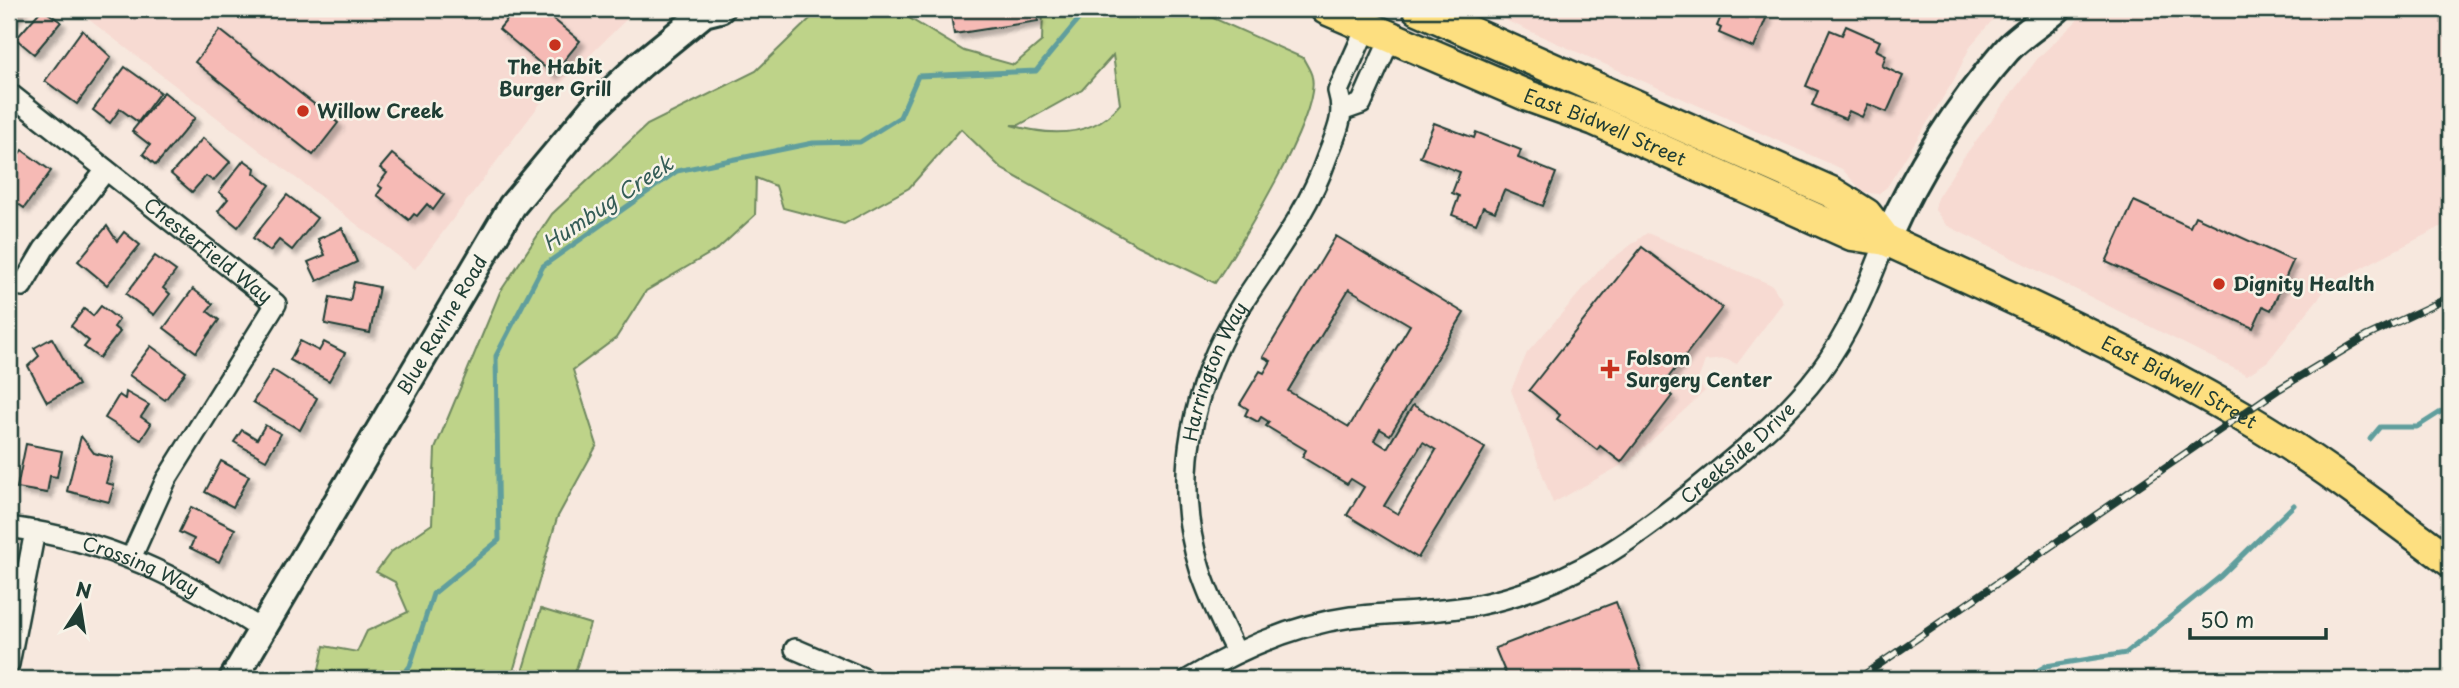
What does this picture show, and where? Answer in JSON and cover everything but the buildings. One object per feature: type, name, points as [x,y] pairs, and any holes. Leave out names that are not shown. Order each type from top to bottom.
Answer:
[{"type":"main road","name":"East Bidwell Street","points":[[1326,9],[1528,96],[1595,120],[1852,235],[1886,240],[2077,330],[2240,415],[2362,496],[2450,561]]},
{"type":"main road","name":"East Bidwell Street","points":[[1418,9],[1831,192],[1866,214],[1886,240]]},
{"type":"main road","name":"Creekside Drive","points":[[1886,240],[1913,183],[1973,93],[2009,48],[2057,9]]},
{"type":"main road","name":"Blue Ravine Road","points":[[233,679],[512,206],[592,110],[640,65],[710,10]]},
{"type":"main road","points":[[1379,31],[1413,28],[1538,83],[1587,83]]},
{"type":"street","name":"Harrington Way","points":[[1236,652],[1213,603],[1192,542],[1187,512],[1189,436],[1195,406],[1211,363],[1241,305],[1288,237],[1310,199],[1344,110],[1338,92],[1379,31]]},
{"type":"street","name":"Chesterfield Way","points":[[9,93],[276,304],[166,480],[131,558]]},
{"type":"street","points":[[22,286],[44,249],[106,170]]},
{"type":"street","name":"Creekside Drive","points":[[1189,679],[1236,652],[1321,623],[1349,617],[1450,609],[1520,594],[1587,567],[1625,545],[1761,436],[1792,405],[1843,336],[1868,289],[1886,240]]},
{"type":"street","name":"Crossing Way","points":[[9,527],[35,531],[131,558],[197,588],[262,630]]},
{"type":"street","points":[[9,664],[35,531]]},
{"type":"street","points":[[794,649],[865,679]]},
{"type":"shaded area","points":[[75,9],[637,9],[540,104],[415,269]]},
{"type":"shaded area","points":[[1480,9],[2002,9],[1971,45],[1954,80],[1887,187],[1878,194],[1863,192],[1842,169]]},
{"type":"shaded area","points":[[2089,9],[2450,9],[2450,222],[2330,284],[2268,361],[2247,375],[1946,225],[1935,210],[1937,198],[1963,158],[2038,58]]},
{"type":"shaded area","name":"Folsom Surgery Center","points":[[1647,233],[1772,285],[1783,302],[1737,364],[1725,359],[1705,361],[1697,383],[1705,391],[1629,461],[1553,503],[1511,390],[1527,353],[1604,265]]},
{"type":"green space","points":[[820,9],[894,9],[964,51],[1014,65],[1042,41],[1043,9],[1193,9],[1303,58],[1312,77],[1311,95],[1304,120],[1291,150],[1276,181],[1215,283],[1139,246],[1002,169],[961,129],[909,188],[844,224],[783,208],[776,186],[756,178],[755,215],[719,248],[646,291],[616,338],[573,370],[597,445],[557,518],[511,679],[317,679],[324,646],[357,652],[367,631],[408,612],[395,582],[376,572],[391,552],[432,524],[435,449],[500,292],[552,214],[647,125],[756,71]],"holes":[[[1113,55],[1120,104],[1096,124],[1069,132],[1040,131],[1011,125],[1019,125],[1082,90]]]},
{"type":"green space","points":[[541,609],[590,624],[573,679],[520,679]]},
{"type":"waterway","name":"Humbug Creek","points":[[400,679],[410,666],[433,594],[499,540],[496,356],[543,266],[677,171],[813,143],[860,142],[900,117],[918,76],[1036,71],[1087,9]]},
{"type":"waterway","name":"Willow Creek","points":[[2370,439],[2380,427],[2417,427],[2450,406]]},
{"type":"waterway","name":"Willow Creek","points":[[2023,679],[2046,666],[2126,653],[2221,576],[2294,505]]},
{"type":"railway","points":[[1858,679],[2279,389],[2367,336],[2450,297]]},
{"type":"place","name":"The Habit Burger Grill","points":[[555,45]]},
{"type":"place","name":"Willow Creek","points":[[303,111]]},
{"type":"place","name":"Dignity Health","points":[[2219,284]]},
{"type":"place","name":"Folsom Surgery Center","points":[[1610,369]]}]
